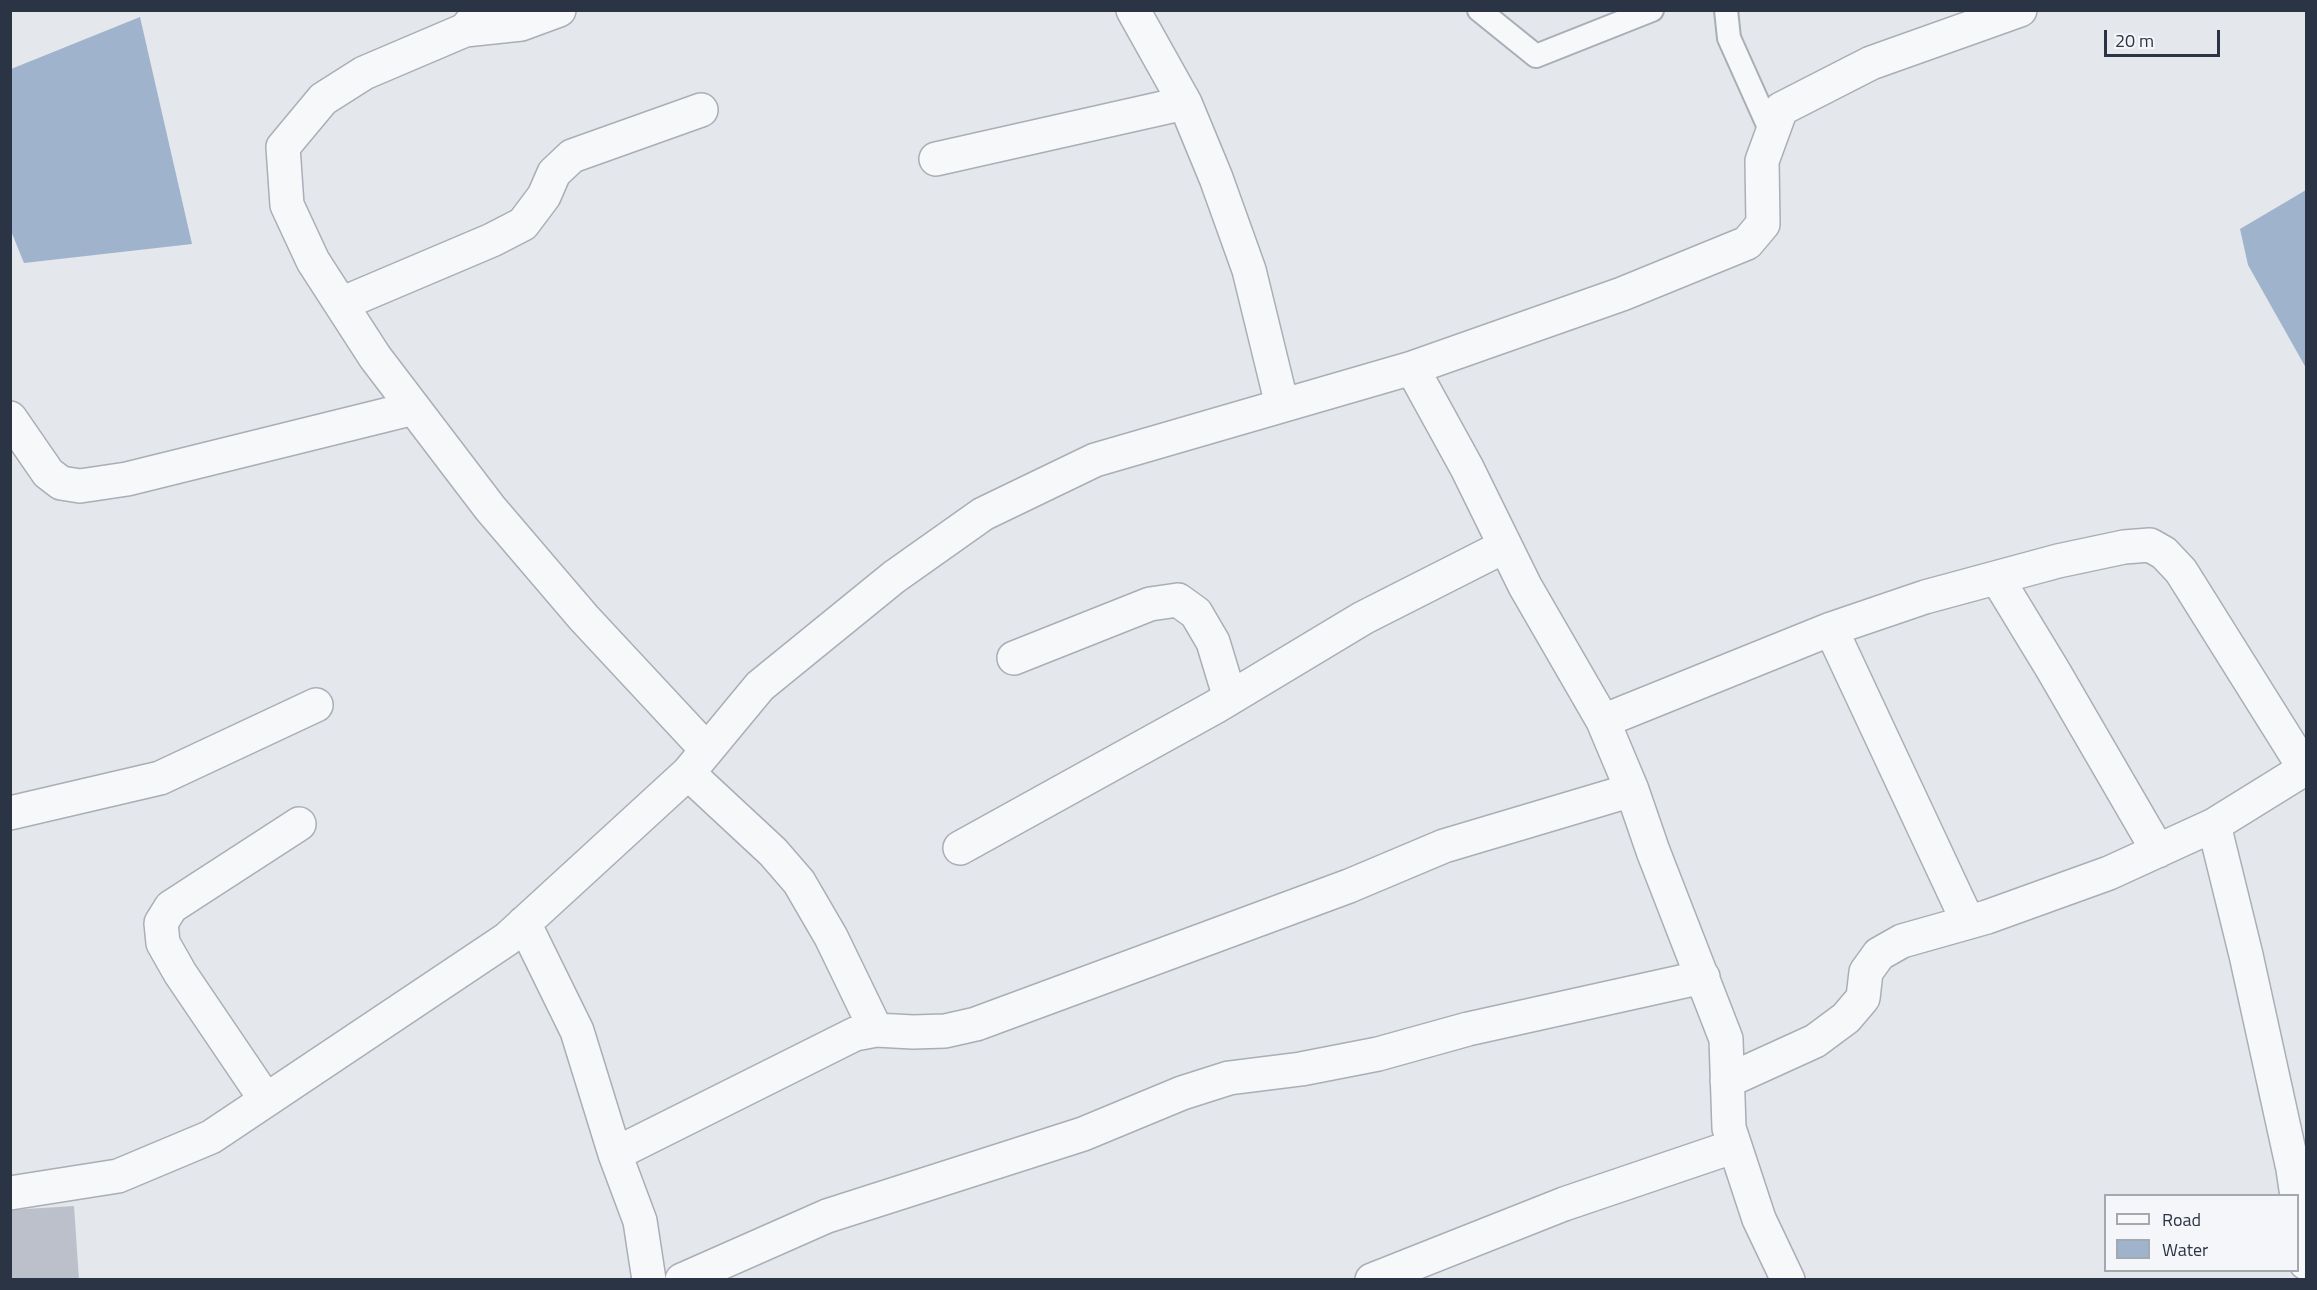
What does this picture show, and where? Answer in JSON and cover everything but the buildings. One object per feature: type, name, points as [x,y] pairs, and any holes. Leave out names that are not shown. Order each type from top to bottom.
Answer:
[{"type":"street","points":[[559,10],[521,24],[473,20],[364,73],[324,99],[283,147],[287,205],[313,261],[375,357],[505,525],[592,626],[697,761],[799,882],[831,937],[876,1030]]},
{"type":"street","points":[[1133,10],[1185,103],[1216,178],[1249,270],[1282,405]]},
{"type":"street","points":[[10,1193],[118,1176],[211,1137],[507,939],[697,761],[760,686],[894,577],[983,514],[1095,460],[1412,368],[1622,294],[1747,243],[1762,224],[1762,161],[1781,109],[1871,63],[2020,10]]},
{"type":"street","points":[[936,159],[1185,103]]},
{"type":"street","points":[[341,304],[492,240],[523,224],[544,196],[554,173],[572,156],[701,110]]},
{"type":"street","points":[[1412,368],[1467,468],[1525,586],[1603,721],[1632,790],[1653,851],[1726,1039],[1729,1128],[1758,1219],[1788,1280]]},
{"type":"street","points":[[10,418],[48,473],[60,483],[80,486],[127,479],[414,408]]},
{"type":"street","points":[[1603,721],[1831,629],[1925,597],[2058,561],[2124,547],[2150,545],[2164,553],[2181,571],[2306,768],[2214,825],[2109,873],[1968,922],[1902,941],[1879,954],[1866,972],[1863,998],[1846,1018],[1815,1041],[1727,1081]]},
{"type":"street","points":[[960,848],[1230,698],[1363,618],[1505,546]]},
{"type":"street","points":[[1997,578],[2158,851]]},
{"type":"street","points":[[1014,658],[1150,604],[1178,600],[1196,613],[1213,642],[1230,698]]},
{"type":"street","points":[[1831,629],[1968,922]]},
{"type":"street","points":[[10,813],[160,778],[316,705]]},
{"type":"street","points":[[615,1154],[855,1034],[876,1030],[945,1031],[976,1024],[1349,886],[1444,846],[1632,790]]},
{"type":"street","points":[[266,1100],[180,973],[163,943],[161,923],[171,907],[299,824]]},
{"type":"street","points":[[2214,825],[2246,955],[2297,1194]]},
{"type":"street","points":[[524,923],[577,1031],[615,1154],[640,1221],[649,1280]]},
{"type":"street","points":[[682,1280],[827,1216],[1083,1134],[1182,1094],[1229,1078],[1301,1069],[1378,1054],[1468,1029],[1703,977]]},
{"type":"street","points":[[1372,1280],[1564,1204],[1735,1146]]},
{"type":"street","points":[[2299,1208],[2307,1263]]},
{"type":"lane","points":[[1479,10],[1536,56],[1652,10]]},
{"type":"lane","points":[[1726,10],[1729,38],[1772,134]]},
{"type":"water","points":[[140,17],[192,244],[24,263],[11,231],[11,69]]},
{"type":"water","points":[[2306,190],[2306,368],[2248,265],[2240,229]]}]
